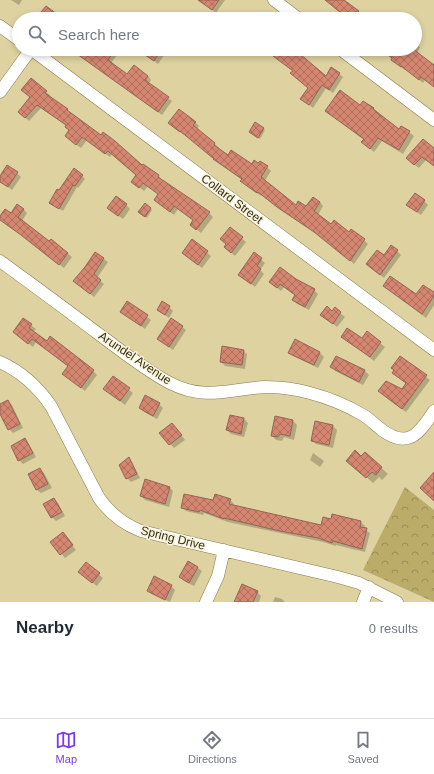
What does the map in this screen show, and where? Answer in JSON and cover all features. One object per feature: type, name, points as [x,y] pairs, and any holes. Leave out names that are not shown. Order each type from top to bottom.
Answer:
[{"type":"street","points":[[274,0],[290,12]]},
{"type":"street","points":[[0,26],[12,35]]},
{"type":"street","points":[[0,92],[26,56]]},
{"type":"street","name":"Collard Street","points":[[40,56],[434,350]]},
{"type":"street","points":[[349,56],[434,120]]},
{"type":"street","name":"Arundel Avenue","points":[[0,261],[136,362],[169,383],[179,387],[206,393],[222,393],[266,387],[306,392],[323,396],[345,405],[364,416],[383,431],[399,438],[407,438],[415,435],[421,430],[434,411]]},
{"type":"street","name":"Spring Drive","points":[[0,362],[25,376],[52,406],[99,498],[118,520],[141,531],[338,577],[369,587],[397,602]]},
{"type":"street","points":[[206,602],[218,576],[224,550]]},
{"type":"street","points":[[363,602],[369,587]]},
{"type":"green space","points":[[405,487],[434,510],[434,602],[363,570]]},
{"type":"building","points":[[198,0],[219,0],[212,10]]},
{"type":"building","points":[[325,0],[344,0],[359,11],[358,12],[340,12]]},
{"type":"building","points":[[46,6],[54,12],[41,12]]},
{"type":"building","points":[[80,56],[111,56],[108,60],[127,74],[134,65],[148,76],[145,80],[169,97],[158,112]]},
{"type":"building","points":[[146,56],[157,56],[154,61]]},
{"type":"building","points":[[273,56],[302,56],[326,76],[331,67],[340,73],[329,90],[322,85],[309,105],[300,99],[308,88],[290,73],[293,71]]},
{"type":"building","points":[[389,56],[422,56],[434,65],[434,87],[421,77],[419,80],[391,60],[392,58]]},
{"type":"building","points":[[31,78],[47,91],[45,93],[68,109],[67,110],[101,135],[103,132],[142,165],[143,164],[159,175],[158,177],[210,212],[196,230],[190,225],[193,220],[174,206],[170,212],[154,200],[158,194],[143,183],[139,188],[131,182],[136,175],[108,151],[105,154],[82,137],[76,145],[65,136],[69,130],[65,127],[66,125],[37,105],[25,118],[18,112],[30,97],[21,90]]},
{"type":"building","points":[[340,90],[360,105],[363,101],[374,108],[373,109],[399,129],[401,126],[410,131],[399,150],[378,138],[370,149],[361,142],[364,139],[325,111]]},
{"type":"building","points":[[179,109],[196,122],[193,125],[215,143],[214,145],[228,155],[231,150],[252,164],[254,160],[258,163],[260,161],[268,166],[261,177],[296,205],[298,201],[306,206],[313,197],[320,202],[314,211],[331,224],[334,220],[349,232],[351,229],[365,239],[350,261],[314,232],[240,181],[242,179],[213,159],[180,131],[168,123]]},
{"type":"building","points":[[255,122],[264,128],[258,138],[249,132]]},
{"type":"building","points":[[423,139],[434,148],[434,166],[422,157],[414,165],[406,158]]},
{"type":"building","points":[[7,165],[18,172],[8,187],[0,182],[0,176]]},
{"type":"building","points":[[74,168],[83,175],[75,186],[73,185],[59,209],[49,203],[57,189],[59,190]]},
{"type":"building","points":[[415,193],[425,200],[417,212],[406,205]]},
{"type":"building","points":[[116,196],[127,204],[118,216],[107,208]]},
{"type":"building","points":[[145,203],[151,208],[145,217],[138,212]]},
{"type":"building","points":[[17,204],[24,209],[18,217],[49,241],[51,239],[68,253],[59,265],[0,220],[0,216],[5,209],[11,213]]},
{"type":"building","points":[[230,227],[243,237],[231,253],[224,247],[226,244],[220,239]]},
{"type":"building","points":[[192,239],[208,251],[198,265],[182,253]]},
{"type":"building","points":[[391,245],[398,250],[380,275],[366,264],[377,250],[384,255]]},
{"type":"building","points":[[95,252],[104,258],[94,274],[101,280],[90,294],[73,281]]},
{"type":"building","points":[[254,252],[262,258],[257,266],[261,269],[251,284],[238,275]]},
{"type":"building","points":[[280,267],[296,279],[315,289],[305,307],[292,300],[295,295],[280,284],[277,288],[269,282]]},
{"type":"building","points":[[390,276],[416,294],[423,285],[434,292],[434,296],[422,314],[383,286]]},
{"type":"building","points":[[127,301],[148,315],[141,326],[120,312]]},
{"type":"building","points":[[162,301],[170,306],[165,315],[157,310]]},
{"type":"building","points":[[327,306],[332,311],[335,307],[341,312],[333,324],[320,315]]},
{"type":"building","points":[[23,318],[32,324],[29,328],[47,341],[50,336],[94,370],[81,388],[62,374],[68,366],[32,339],[28,344],[13,332]]},
{"type":"building","points":[[171,318],[183,326],[169,347],[157,339]]},
{"type":"building","points":[[347,328],[362,338],[367,331],[381,342],[370,357],[341,337]]},
{"type":"building","points":[[295,339],[320,352],[314,365],[288,353]]},
{"type":"building","points":[[222,346],[244,350],[242,365],[220,362]]},
{"type":"building","points":[[336,356],[365,370],[359,382],[330,367]]},
{"type":"building","points":[[400,356],[427,375],[402,409],[378,391],[386,381],[402,389],[406,383],[392,373],[394,370],[391,368]]},
{"type":"building","points":[[113,376],[130,388],[120,401],[103,389]]},
{"type":"building","points":[[145,395],[160,403],[153,416],[139,408]]},
{"type":"building","points":[[8,400],[20,424],[8,430],[0,414],[0,404]]},
{"type":"building","points":[[230,415],[244,418],[241,434],[226,430]]},
{"type":"building","points":[[275,416],[293,420],[290,436],[280,434],[278,437],[271,436]]},
{"type":"building","points":[[315,421],[333,425],[329,445],[311,441]]},
{"type":"building","points":[[172,423],[182,435],[169,445],[159,433]]},
{"type":"building","points":[[25,438],[33,453],[18,461],[11,446]]},
{"type":"building","points":[[355,450],[361,456],[365,452],[382,467],[376,475],[372,472],[366,478],[346,461]]},
{"type":"building","points":[[129,457],[137,474],[126,479],[119,465]]},
{"type":"building","points":[[40,468],[48,484],[36,490],[28,474]]},
{"type":"building","points":[[434,472],[434,501],[420,488]]},
{"type":"building","points":[[145,479],[170,487],[165,504],[140,496]]},
{"type":"building","points":[[184,494],[213,500],[215,494],[231,499],[229,504],[321,525],[323,517],[331,519],[332,514],[361,521],[360,527],[367,528],[362,549],[333,541],[332,543],[318,538],[224,519],[200,510],[199,512],[181,508]]},
{"type":"building","points":[[54,498],[62,512],[51,518],[43,504]]},
{"type":"building","points":[[63,532],[73,545],[60,555],[50,542]]},
{"type":"building","points":[[188,561],[198,567],[189,583],[179,577]]},
{"type":"building","points":[[86,562],[100,573],[92,583],[78,572]]},
{"type":"building","points":[[154,576],[172,585],[165,600],[147,591]]},
{"type":"building","points":[[242,584],[258,591],[253,602],[234,602]]}]
